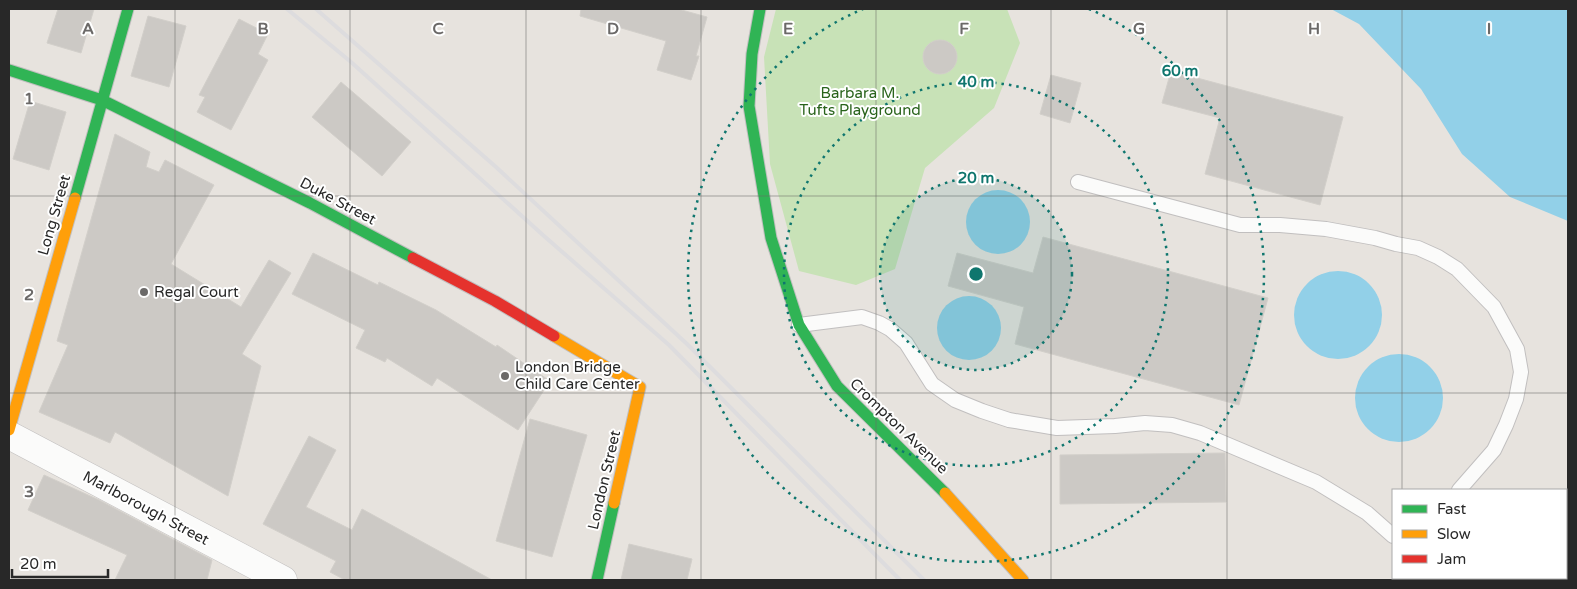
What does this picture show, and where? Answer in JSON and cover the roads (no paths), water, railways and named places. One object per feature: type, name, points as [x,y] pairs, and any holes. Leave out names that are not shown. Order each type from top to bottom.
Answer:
[{"type":"street","name":"Long Street","points":[[9,430],[128,9]]},
{"type":"street","name":"Crompton Avenue","points":[[760,9],[752,54],[749,106],[771,238],[799,325],[837,386],[937,484],[1023,580]]},
{"type":"street","name":"Duke Street","points":[[9,70],[102,100],[310,203],[486,296],[640,387]]},
{"type":"street","name":"London Street","points":[[597,580],[640,387]]},
{"type":"street","name":"Marlborough Street","points":[[9,435],[283,580]]},
{"type":"lane","points":[[1078,182],[1240,226],[1280,225],[1326,229],[1375,238],[1418,248],[1438,257],[1457,269],[1494,306],[1517,349],[1521,372],[1516,399],[1494,450],[1460,489]]},
{"type":"lane","points":[[799,325],[862,317],[879,323],[890,329],[906,343],[932,384],[955,400],[1009,420],[1057,428],[1145,423],[1163,424],[1200,433],[1316,482],[1367,513],[1392,535]]},
{"type":"water","points":[[1331,9],[1568,9],[1568,221],[1510,197],[1462,154],[1421,89],[1359,24]]},
{"type":"water","points":[[998,190],[1010,193],[1021,199],[1027,210],[1030,222],[1027,234],[1021,245],[1010,251],[998,254],[986,251],[975,245],[969,234],[966,222],[969,210],[975,199],[986,193]]},
{"type":"water","points":[[1338,271],[1355,274],[1369,284],[1379,298],[1382,315],[1379,332],[1369,346],[1355,356],[1338,359],[1321,356],[1307,346],[1297,332],[1294,315],[1297,298],[1307,284],[1321,274]]},
{"type":"water","points":[[969,296],[981,299],[992,305],[998,316],[1001,328],[998,340],[992,351],[981,357],[969,360],[957,357],[946,351],[940,340],[937,328],[940,316],[946,305],[957,299]]},
{"type":"water","points":[[1399,354],[1416,358],[1430,367],[1439,381],[1443,398],[1439,415],[1430,429],[1416,438],[1399,442],[1382,438],[1368,429],[1359,415],[1355,398],[1359,381],[1368,367],[1382,358]]},
{"type":"railway","points":[[287,9],[351,62],[544,236],[669,345],[900,580]]},
{"type":"railway","points":[[316,9],[496,167],[687,344],[924,580]]},
{"type":"place","name":"Regal Court","points":[[144,292]]},
{"type":"place","name":"London Bridge Child Care Center","points":[[505,376]]},
{"type":"park label","name":"Barbara M. Tufts Playground","points":[[860,102]]}]
